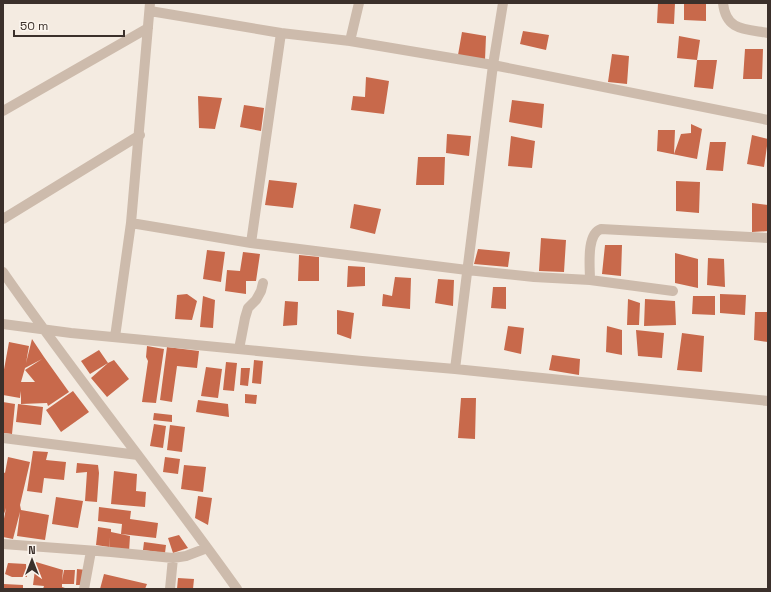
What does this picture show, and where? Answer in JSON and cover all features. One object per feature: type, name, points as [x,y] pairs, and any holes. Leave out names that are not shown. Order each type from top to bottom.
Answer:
[{"type":"street","points":[[350,41],[359,3]]},
{"type":"street","points":[[455,369],[492,65],[503,3]]},
{"type":"street","points":[[722,3],[724,14],[732,24],[742,29],[768,33]]},
{"type":"street","points":[[115,337],[131,223],[140,135],[150,7],[281,33],[350,41],[492,65],[768,120]]},
{"type":"street","points":[[3,111],[148,28]]},
{"type":"street","points":[[251,243],[281,33]]},
{"type":"street","points":[[3,219],[140,135]]},
{"type":"street","points":[[131,223],[251,243],[467,270],[534,277],[590,280],[673,291]]},
{"type":"street","points":[[590,280],[592,237],[596,231],[601,229],[768,238]]},
{"type":"street","points":[[3,272],[43,330],[237,589]]},
{"type":"street","points":[[240,349],[248,308],[256,300],[263,283]]},
{"type":"street","points":[[3,324],[43,330],[455,369],[768,401]]},
{"type":"street","points":[[3,438],[138,455]]},
{"type":"street","points":[[3,544],[173,558],[186,556],[207,548]]},
{"type":"street","points":[[84,589],[91,551]]},
{"type":"street","points":[[170,589],[173,558]]},
{"type":"building","points":[[658,3],[675,3],[674,24],[657,23]]},
{"type":"building","points":[[684,3],[706,3],[706,21],[684,20]]},
{"type":"building","points":[[523,31],[549,35],[546,50],[520,44]]},
{"type":"building","points":[[462,32],[486,36],[485,60],[458,55]]},
{"type":"building","points":[[679,36],[700,40],[697,60],[677,58]]},
{"type":"building","points":[[745,49],[763,49],[762,79],[743,79]]},
{"type":"building","points":[[612,54],[629,56],[627,84],[608,82]]},
{"type":"building","points":[[697,60],[717,60],[713,89],[694,87]]},
{"type":"building","points":[[366,77],[389,81],[384,114],[351,110],[353,96],[365,97]]},
{"type":"building","points":[[198,96],[222,98],[215,129],[199,128]]},
{"type":"building","points":[[512,100],[544,104],[542,128],[509,122]]},
{"type":"building","points":[[244,105],[264,108],[261,131],[240,127]]},
{"type":"building","points":[[691,124],[702,129],[697,159],[657,151],[658,130],[675,130],[674,154],[681,134],[691,133]]},
{"type":"building","points":[[447,134],[471,136],[469,156],[446,153]]},
{"type":"building","points":[[752,135],[768,139],[764,167],[747,164]]},
{"type":"building","points":[[511,136],[535,141],[532,168],[508,166]]},
{"type":"building","points":[[710,142],[726,142],[723,171],[706,170]]},
{"type":"building","points":[[418,157],[445,157],[444,185],[416,185]]},
{"type":"building","points":[[269,180],[297,183],[293,208],[265,205]]},
{"type":"building","points":[[676,181],[700,182],[699,213],[676,211]]},
{"type":"building","points":[[752,203],[768,205],[768,231],[752,232]]},
{"type":"building","points":[[354,204],[381,209],[375,234],[350,228]]},
{"type":"building","points":[[541,238],[566,240],[564,272],[539,271]]},
{"type":"building","points":[[605,245],[622,245],[621,276],[602,274]]},
{"type":"building","points":[[478,249],[510,252],[508,267],[474,264]]},
{"type":"building","points":[[207,250],[225,252],[221,282],[203,279]]},
{"type":"building","points":[[243,252],[260,254],[256,281],[246,281],[246,294],[225,291],[227,270],[240,271]]},
{"type":"building","points":[[675,253],[698,259],[698,288],[675,283]]},
{"type":"building","points":[[299,255],[319,257],[319,281],[298,281]]},
{"type":"building","points":[[708,258],[724,259],[725,287],[707,285]]},
{"type":"building","points":[[348,266],[365,267],[365,286],[347,287]]},
{"type":"building","points":[[395,277],[411,278],[410,309],[382,306],[383,294],[392,296]]},
{"type":"building","points":[[438,279],[454,280],[453,306],[435,303]]},
{"type":"building","points":[[493,287],[506,287],[506,309],[491,308]]},
{"type":"building","points":[[187,294],[197,301],[192,320],[175,319],[177,295]]},
{"type":"building","points":[[720,294],[746,295],[745,315],[720,313]]},
{"type":"building","points":[[203,296],[215,300],[213,328],[200,327]]},
{"type":"building","points":[[693,296],[715,296],[715,315],[692,314]]},
{"type":"building","points":[[628,299],[640,303],[639,325],[627,325]]},
{"type":"building","points":[[645,299],[675,301],[676,325],[644,326]]},
{"type":"building","points":[[285,301],[298,302],[297,325],[283,326]]},
{"type":"building","points":[[337,310],[354,313],[351,339],[337,334]]},
{"type":"building","points":[[755,312],[768,312],[768,342],[754,340]]},
{"type":"building","points":[[508,326],[524,328],[521,354],[504,350]]},
{"type":"building","points":[[607,326],[622,330],[622,355],[606,352]]},
{"type":"building","points":[[636,330],[664,333],[662,358],[638,356]]},
{"type":"building","points":[[682,333],[704,336],[702,372],[677,370]]},
{"type":"building","points":[[32,339],[69,392],[48,406],[47,403],[21,404],[21,391],[20,398],[3,395],[3,375],[9,342],[29,346],[26,363]],"holes":[[[42,359],[25,370],[35,382],[21,382],[25,368]]]},
{"type":"building","points":[[147,346],[164,349],[156,403],[142,402],[148,361],[146,357]]},
{"type":"building","points":[[167,347],[199,351],[197,368],[177,366],[172,402],[160,400]]},
{"type":"building","points":[[99,350],[108,363],[90,374],[81,361]]},
{"type":"building","points":[[552,355],[580,359],[579,375],[549,370]]},
{"type":"building","points":[[114,360],[129,379],[107,397],[91,378],[108,363]]},
{"type":"building","points":[[254,360],[263,361],[261,384],[252,383]]},
{"type":"building","points":[[226,362],[237,363],[234,391],[223,390]]},
{"type":"building","points":[[206,367],[222,369],[218,398],[201,396]]},
{"type":"building","points":[[241,368],[250,368],[248,386],[240,385]]},
{"type":"building","points":[[73,391],[89,412],[61,432],[46,410]]},
{"type":"building","points":[[245,394],[257,395],[256,404],[245,403]]},
{"type":"building","points":[[461,398],[476,398],[475,439],[458,438]]},
{"type":"building","points":[[198,400],[228,404],[229,417],[196,412]]},
{"type":"building","points":[[3,402],[15,404],[12,434],[3,433]]},
{"type":"building","points":[[18,404],[43,407],[41,425],[16,422]]},
{"type":"building","points":[[154,413],[172,415],[172,422],[153,420]]},
{"type":"building","points":[[154,424],[166,426],[163,448],[150,446]]},
{"type":"building","points":[[170,425],[185,427],[182,452],[167,450]]},
{"type":"building","points":[[33,451],[48,452],[46,460],[66,462],[64,480],[44,478],[42,493],[27,491]]},
{"type":"building","points":[[8,457],[30,462],[20,505],[21,510],[49,515],[45,540],[17,536],[20,512],[13,539],[3,537],[3,524],[6,508],[3,517],[3,472],[5,473]]},
{"type":"building","points":[[165,457],[180,459],[178,474],[163,472]]},
{"type":"building","points":[[77,463],[98,465],[99,473],[97,502],[85,501],[87,472],[76,473]]},
{"type":"building","points":[[184,465],[206,467],[203,492],[181,489]]},
{"type":"building","points":[[114,471],[137,474],[136,491],[146,492],[145,507],[111,504]]},
{"type":"building","points":[[198,496],[212,498],[208,525],[195,518]]},
{"type":"building","points":[[56,497],[83,501],[78,528],[52,524]]},
{"type":"building","points":[[99,507],[131,511],[130,519],[158,523],[156,538],[121,534],[122,524],[98,521]]},
{"type":"building","points":[[98,527],[111,529],[111,532],[130,536],[129,552],[109,550],[110,537],[109,547],[96,545]]},
{"type":"building","points":[[179,535],[188,548],[173,553],[168,538]]},
{"type":"building","points":[[144,542],[166,545],[165,553],[143,550]]},
{"type":"building","points":[[36,562],[63,570],[62,581],[64,570],[75,570],[74,584],[62,584],[62,587],[68,589],[43,589],[44,586],[33,585]]},
{"type":"building","points":[[8,563],[26,564],[27,577],[12,577],[5,574]]},
{"type":"building","points":[[77,569],[86,570],[84,585],[76,585]]},
{"type":"building","points":[[104,574],[147,584],[145,589],[100,589]]},
{"type":"building","points":[[178,578],[194,579],[193,589],[177,589]]},
{"type":"building","points":[[4,584],[23,585],[23,589],[4,589]]}]
